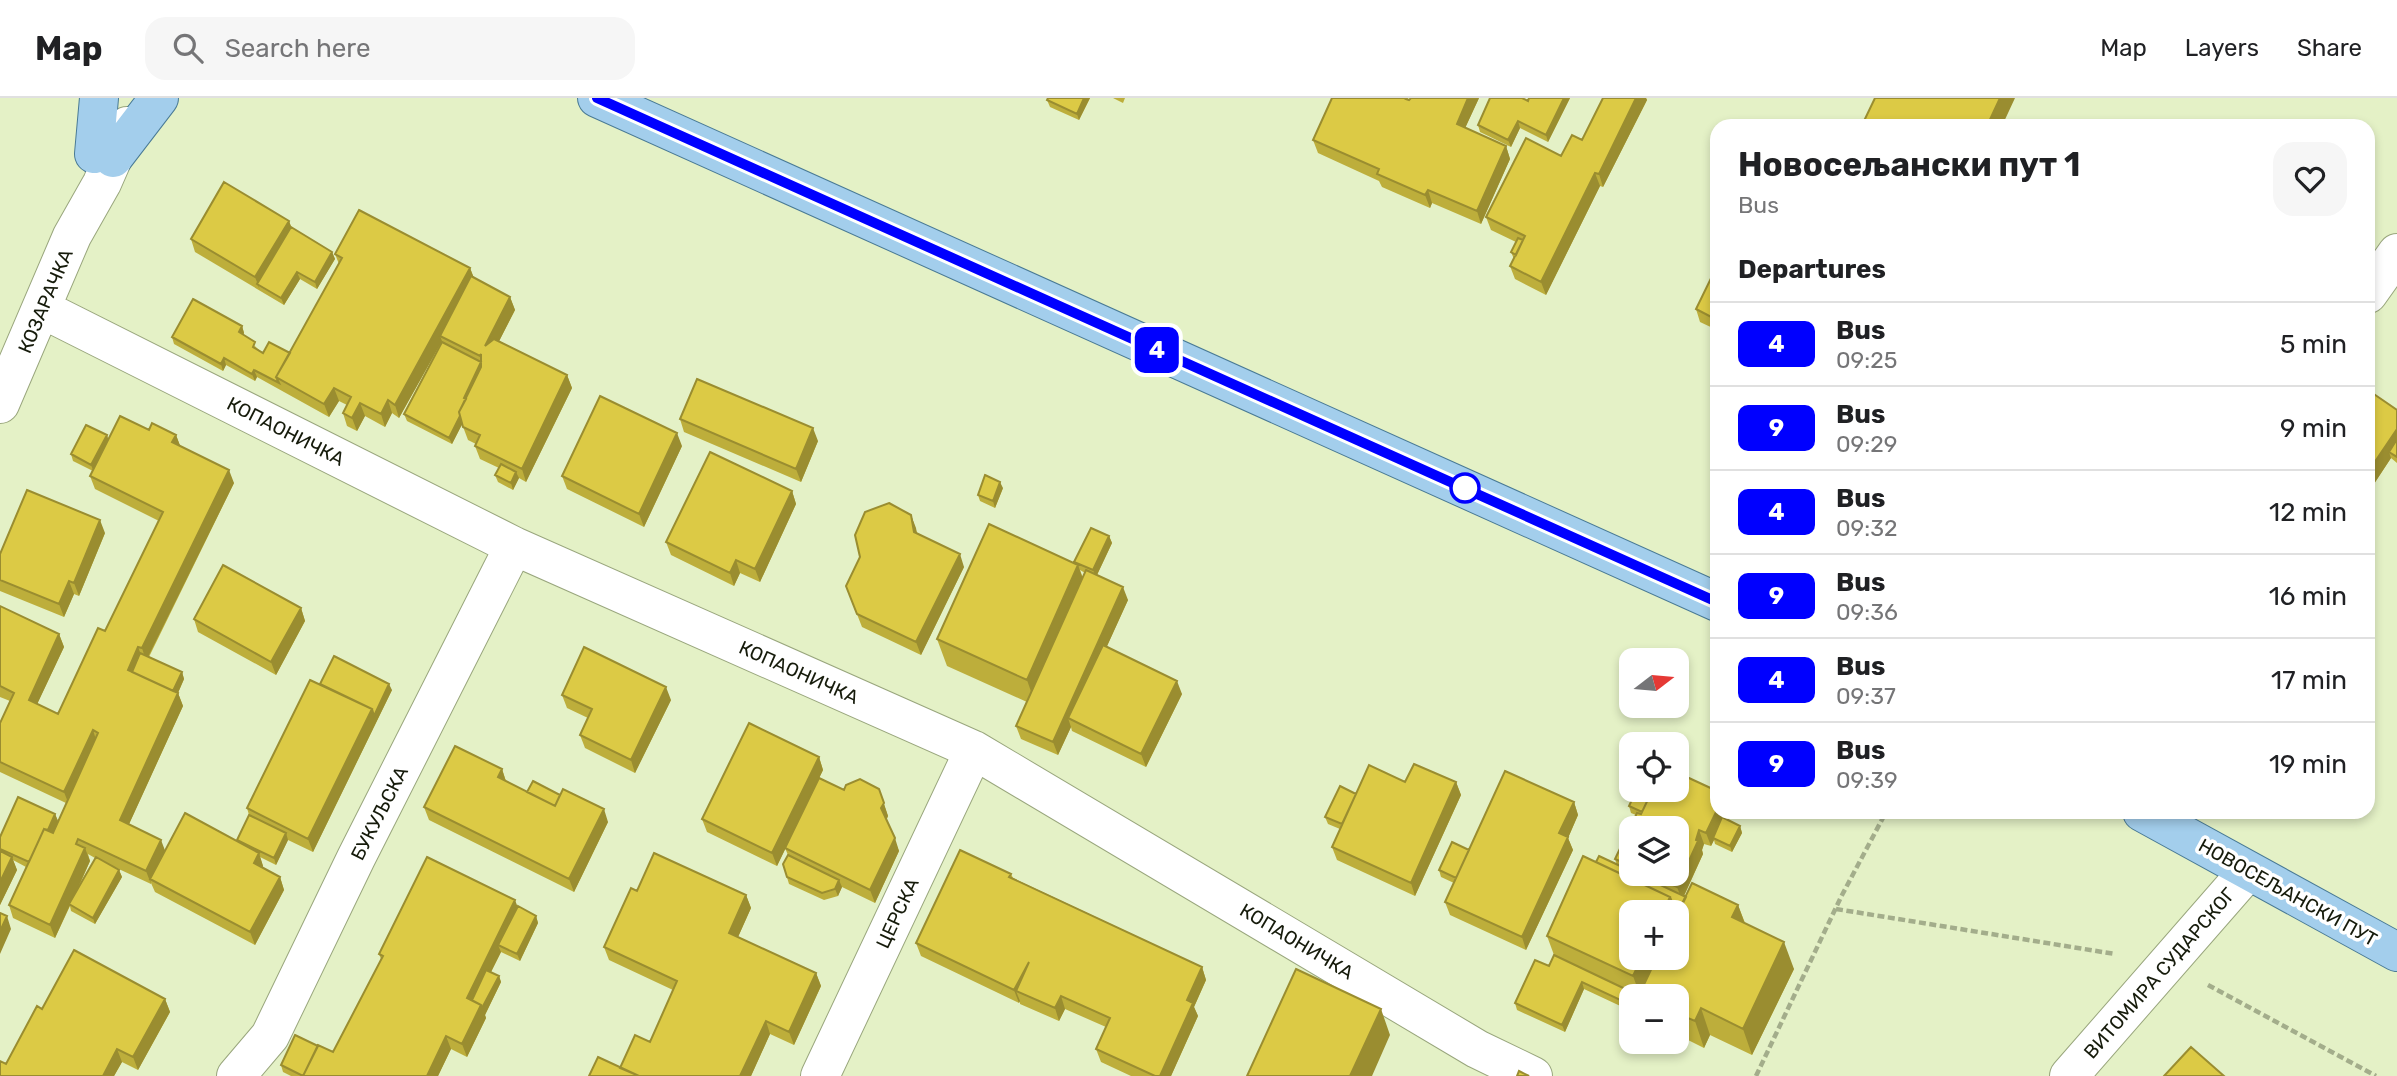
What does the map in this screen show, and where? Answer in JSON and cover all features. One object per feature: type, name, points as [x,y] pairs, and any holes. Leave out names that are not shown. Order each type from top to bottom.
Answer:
[{"type":"main road","points":[[99,98],[103,156]]},
{"type":"main road","points":[[103,156],[159,98]]},
{"type":"main road","points":[[597,98],[1710,598]]},
{"type":"main road","name":"НОВОСЕЉАНСКИ ПУТ","points":[[2155,819],[2397,952]]},
{"type":"street","name":"КОЗАРАЧКА","points":[[103,156],[111,98]]},
{"type":"street","name":"КОЗАРАЧКА","points":[[0,404],[42,309],[103,156],[139,98]]},
{"type":"street","points":[[2375,284],[2397,253]]},
{"type":"street","name":"КОПАОНИЧКА","points":[[42,309],[514,546],[974,750],[1470,1062],[1534,1076]]},
{"type":"street","name":"БУКУЉСКА","points":[[236,1076],[270,1036],[356,858],[514,546]]},
{"type":"street","name":"ЦЕРСКА","points":[[820,1076],[974,750]]},
{"type":"street","name":"ВИТОМИРА СУДАРСКОГ","points":[[2069,1076],[2248,871]]},
{"type":"path","points":[[1756,1076],[1882,819]]},
{"type":"building","points":[[1084,98],[1077,114],[1047,100]]},
{"type":"building","points":[[1332,98],[1468,98],[1457,124],[1506,146],[1477,211],[1428,190],[1425,195],[1377,174],[1379,169],[1313,140]]},
{"type":"building","points":[[1490,98],[1522,98],[1528,101],[1529,98],[1564,98],[1546,135],[1518,121],[1508,140],[1478,125]]},
{"type":"building","points":[[1603,98],[1636,98],[1541,282],[1510,266],[1525,236],[1486,217],[1526,138],[1561,156],[1572,135],[1582,140]]},
{"type":"building","points":[[1875,98],[2000,98],[1990,119],[1865,119]]},
{"type":"building","points":[[224,182],[289,221],[255,277],[191,239]]},
{"type":"building","points":[[359,210],[470,268],[395,405],[388,400],[381,414],[360,403],[352,418],[343,413],[351,397],[334,388],[324,404],[276,377],[342,258],[335,254]]},
{"type":"building","points":[[291,227],[332,252],[315,282],[297,272],[281,298],[257,284]]},
{"type":"building","points":[[1518,238],[1523,240],[1516,255],[1511,252]]},
{"type":"building","points":[[471,276],[510,297],[485,346],[494,339],[567,375],[522,469],[475,446],[480,435],[463,427],[459,412],[481,367],[481,354],[480,356],[440,336]]},
{"type":"building","points":[[1710,280],[1710,316],[1696,309]]},
{"type":"building","points":[[193,299],[242,326],[239,332],[255,342],[253,347],[263,353],[269,342],[290,353],[276,377],[279,383],[254,370],[252,374],[224,358],[221,364],[172,337]]},
{"type":"building","points":[[442,342],[481,362],[449,438],[404,414]]},
{"type":"building","points":[[697,379],[813,428],[796,469],[680,419]]},
{"type":"building","points":[[2375,395],[2397,410],[2397,429],[2375,462]]},
{"type":"building","points":[[600,396],[677,433],[639,514],[562,476]]},
{"type":"building","points":[[120,416],[149,430],[152,423],[176,435],[172,442],[229,470],[142,648],[138,647],[128,670],[178,693],[120,820],[161,840],[146,871],[78,839],[76,844],[85,848],[50,925],[9,905],[44,829],[53,833],[98,733],[93,730],[64,792],[0,762],[0,723],[14,693],[0,686],[0,606],[59,634],[29,700],[58,714],[98,628],[105,631],[163,512],[90,476]]},
{"type":"building","points":[[86,425],[107,435],[91,465],[71,454]]},
{"type":"building","points":[[2397,439],[2397,457],[2389,452]]},
{"type":"building","points":[[710,452],[792,491],[755,569],[736,560],[730,573],[666,542]]},
{"type":"building","points":[[501,464],[516,472],[511,483],[495,475]]},
{"type":"building","points":[[985,475],[1000,482],[993,501],[978,495]]},
{"type":"building","points":[[27,490],[100,520],[74,583],[69,581],[59,604],[0,580],[0,554]]},
{"type":"building","points":[[889,503],[911,515],[914,532],[960,554],[916,642],[857,614],[846,586],[860,557],[855,535],[865,512]]},
{"type":"building","points":[[989,524],[1078,565],[1027,680],[937,639]]},
{"type":"building","points":[[1091,528],[1109,536],[1093,570],[1074,562]]},
{"type":"building","points":[[223,565],[301,608],[271,662],[194,619]]},
{"type":"building","points":[[1086,570],[1123,587],[1053,742],[1016,726]]},
{"type":"building","points":[[1103,645],[1177,681],[1141,754],[1068,718]]},
{"type":"building","points":[[584,647],[666,687],[631,760],[580,735],[592,709],[562,695]]},
{"type":"building","points":[[140,653],[182,672],[173,691],[132,672]]},
{"type":"building","points":[[334,656],[389,684],[374,716],[372,709],[320,684]]},
{"type":"building","points":[[310,680],[372,709],[308,839],[247,808]]},
{"type":"building","points":[[749,723],[819,757],[772,853],[702,819]]},
{"type":"building","points":[[455,746],[502,769],[498,777],[555,806],[563,789],[604,809],[569,879],[424,807]]},
{"type":"building","points":[[1414,764],[1456,782],[1411,883],[1332,847],[1369,765],[1405,782]]},
{"type":"building","points":[[1505,771],[1574,802],[1559,833],[1568,837],[1522,937],[1445,902]]},
{"type":"building","points":[[819,778],[844,790],[846,785],[860,779],[879,789],[884,803],[881,808],[895,838],[870,890],[785,848]]},
{"type":"building","points":[[1689,778],[1710,788],[1710,819],[1713,819],[1706,833],[1699,830],[1698,841],[1689,861],[1689,816],[1636,816],[1637,813],[1641,814],[1647,802],[1689,802]]},
{"type":"building","points":[[533,781],[560,795],[555,806],[527,792]]},
{"type":"building","points":[[1340,786],[1356,794],[1342,824],[1325,817]]},
{"type":"building","points":[[18,797],[55,814],[48,830],[44,829],[29,862],[0,849],[0,837]]},
{"type":"building","points":[[1631,802],[1647,802],[1642,812],[1629,806]]},
{"type":"building","points":[[185,813],[259,853],[254,863],[280,877],[250,932],[150,879]]},
{"type":"building","points":[[249,815],[286,833],[274,858],[237,840]]},
{"type":"building","points":[[1721,819],[1740,826],[1730,846],[1713,838]]},
{"type":"building","points":[[1452,842],[1469,850],[1456,878],[1439,870]]},
{"type":"building","points":[[960,850],[1011,874],[1009,877],[1202,967],[1187,1000],[1193,1003],[1160,1076],[1096,1049],[1110,1018],[1061,996],[1055,1008],[1016,991],[1029,962],[1014,990],[916,943]]},
{"type":"building","points":[[0,851],[12,857],[0,882]]},
{"type":"building","points":[[654,853],[746,895],[729,933],[816,973],[789,1032],[766,1021],[740,1076],[639,1076],[620,1068],[635,1035],[650,1042],[677,981],[604,947],[631,888],[637,891]]},
{"type":"building","points":[[788,855],[839,880],[835,889],[822,893],[787,877],[783,864]]},
{"type":"building","points":[[1583,856],[1619,873],[1619,886],[1647,886],[1670,897],[1669,900],[1619,900],[1619,969],[1547,936]]},
{"type":"building","points":[[1599,856],[1619,865],[1619,873],[1596,862]]},
{"type":"building","points":[[96,857],[119,870],[93,918],[69,904]]},
{"type":"building","points":[[427,857],[515,900],[467,998],[481,1005],[462,1044],[446,1036],[427,1076],[303,1076],[318,1045],[333,1052],[383,956],[379,954]]},
{"type":"building","points":[[1692,883],[1738,905],[1732,917],[1784,942],[1743,1029],[1701,1008],[1695,1021],[1689,1018],[1689,984],[1644,984],[1651,970],[1689,970],[1689,900],[1684,900]]},
{"type":"building","points":[[1647,886],[1663,886],[1686,897],[1684,900],[1671,900]]},
{"type":"building","points":[[518,906],[536,916],[517,954],[498,945]]},
{"type":"building","points":[[0,913],[7,916],[0,931]]},
{"type":"building","points":[[74,950],[165,999],[133,1057],[117,1049],[103,1076],[0,1076],[0,1061],[6,1064],[37,1006],[42,1009]]},
{"type":"building","points":[[1554,955],[1619,986],[1619,999],[1582,982],[1562,1025],[1515,1003],[1535,960],[1549,966]]},
{"type":"building","points":[[1296,969],[1381,1009],[1350,1076],[1247,1076]]},
{"type":"building","points":[[486,970],[499,976],[482,1008],[472,1000]]},
{"type":"building","points":[[1620,970],[1636,970],[1633,976]]},
{"type":"building","points":[[295,1035],[318,1046],[303,1076],[281,1065]]},
{"type":"building","points":[[2191,1047],[2224,1076],[2164,1076]]},
{"type":"building","points":[[598,1057],[639,1076],[589,1076]]},
{"type":"bus line","name":"4","points":[[597,98],[1710,599]]}]
